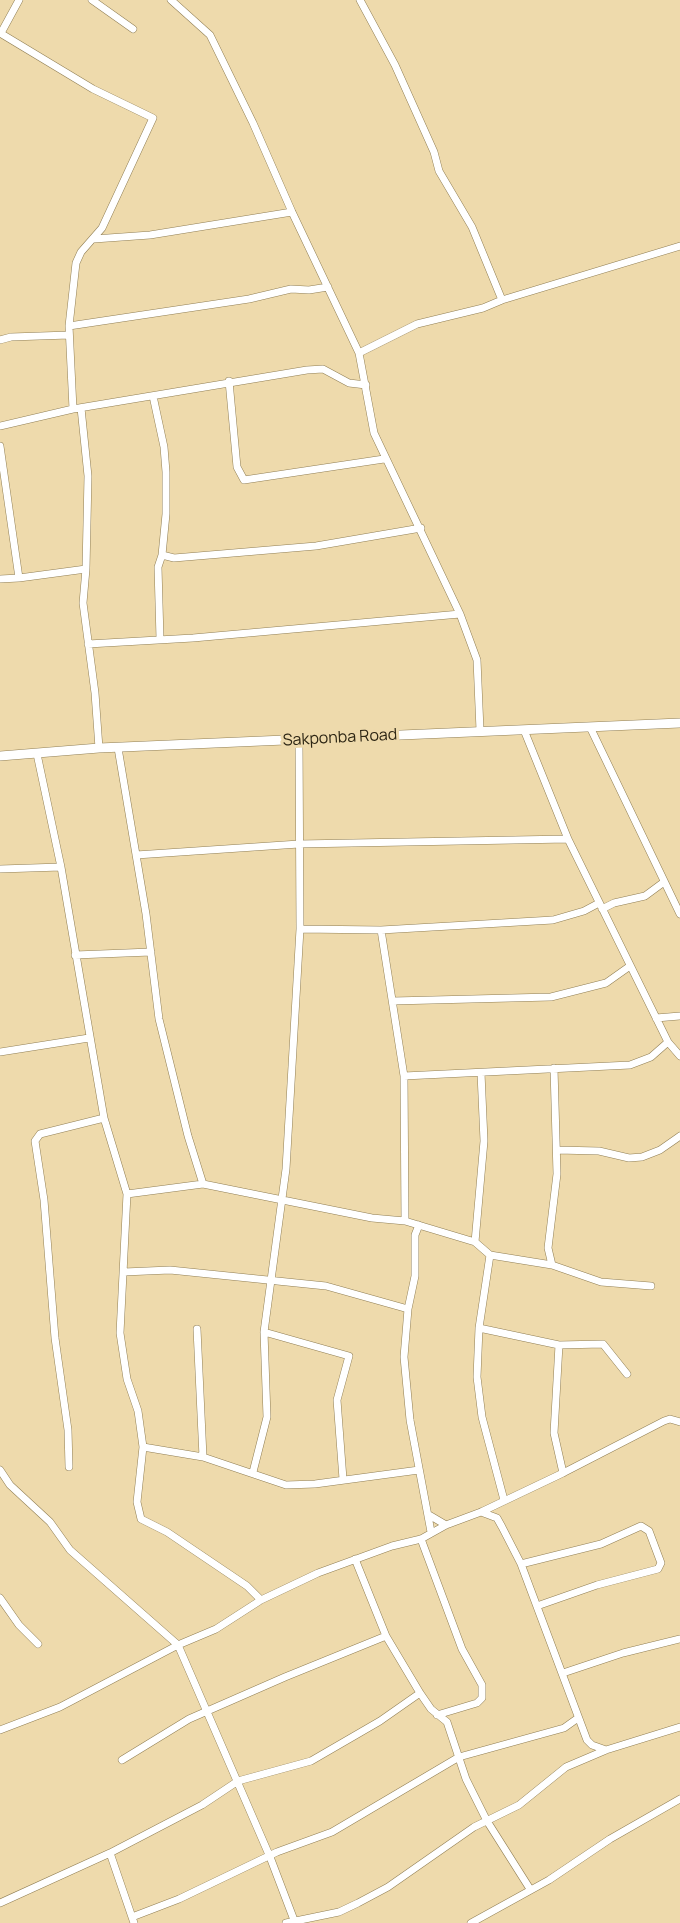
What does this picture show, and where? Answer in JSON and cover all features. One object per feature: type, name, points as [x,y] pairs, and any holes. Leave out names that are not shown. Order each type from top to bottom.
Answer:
[{"type":"main road","name":"Sakponba Road","points":[[0,756],[99,748],[680,723]]},
{"type":"street","points":[[19,0],[1,33],[93,88],[153,118],[102,228],[81,252],[76,263],[69,326],[77,408],[88,476],[83,603],[99,748]]},
{"type":"street","points":[[92,0],[133,29]]},
{"type":"street","points":[[171,0],[210,36],[254,123],[292,212],[359,353],[374,433],[384,459],[421,528],[460,614],[480,672],[480,730]]},
{"type":"street","points":[[360,0],[395,65],[434,152],[439,171],[472,226],[502,300]]},
{"type":"street","points":[[94,239],[150,234],[292,212]]},
{"type":"street","points":[[359,353],[417,324],[483,308],[502,300],[680,246]]},
{"type":"street","points":[[69,326],[249,299],[291,289],[309,290],[328,287]]},
{"type":"street","points":[[0,340],[69,335]]},
{"type":"street","points":[[0,426],[77,408],[229,381],[323,369],[349,383],[366,385]]},
{"type":"street","points":[[229,381],[237,467],[244,480],[384,459]]},
{"type":"street","points":[[153,396],[164,447],[166,472],[166,514],[162,555],[158,567],[160,639]]},
{"type":"street","points":[[0,446],[19,578]]},
{"type":"street","points":[[162,555],[174,558],[315,546],[421,528]]},
{"type":"street","points":[[0,579],[86,569]]},
{"type":"street","points":[[88,644],[460,614]]},
{"type":"street","points":[[590,727],[680,914]]},
{"type":"street","points":[[525,730],[568,839],[668,1042],[680,1056]]},
{"type":"street","points":[[253,1472],[267,1417],[264,1332],[286,1169],[300,929],[299,740]]},
{"type":"street","points":[[118,748],[151,952],[159,1019],[188,1136],[204,1184]]},
{"type":"street","points":[[38,754],[61,867],[104,1118],[127,1194],[120,1333],[127,1379],[138,1412],[143,1447],[137,1502],[141,1519],[167,1532],[247,1586],[261,1600]]},
{"type":"street","points":[[136,855],[299,843],[568,839]]},
{"type":"street","points":[[0,869],[61,867]]},
{"type":"street","points":[[300,929],[381,930],[553,920],[601,906],[645,897],[664,882]]},
{"type":"street","points":[[381,930],[404,1076],[405,1221]]},
{"type":"street","points":[[75,955],[151,952]]},
{"type":"street","points":[[393,1001],[551,997],[606,983],[630,966]]},
{"type":"street","points":[[656,1018],[680,1016]]},
{"type":"street","points":[[0,1052],[89,1038]]},
{"type":"street","points":[[404,1076],[630,1065],[651,1057],[668,1042]]},
{"type":"street","points":[[552,1265],[548,1248],[548,1227],[557,1174],[554,1068]]},
{"type":"street","points":[[475,1242],[484,1141],[481,1073]]},
{"type":"street","points":[[69,1467],[68,1430],[55,1338],[44,1200],[35,1141],[40,1134],[104,1118]]},
{"type":"street","points":[[557,1150],[599,1151],[629,1158],[642,1157],[660,1150],[680,1136]]},
{"type":"street","points":[[127,1194],[204,1184],[405,1221],[475,1242],[490,1255],[552,1265],[601,1282],[651,1286]]},
{"type":"street","points":[[419,1225],[415,1235],[415,1276],[408,1309],[404,1357],[410,1420],[431,1532]]},
{"type":"street","points":[[490,1255],[479,1328],[477,1377],[482,1417],[504,1500]]},
{"type":"street","points":[[124,1272],[170,1270],[326,1287],[408,1309]]},
{"type":"street","points":[[479,1328],[559,1345],[603,1344],[627,1374]]},
{"type":"street","points":[[197,1329],[203,1457]]},
{"type":"street","points":[[264,1332],[349,1356],[337,1400],[343,1479]]},
{"type":"street","points":[[559,1345],[554,1432],[563,1473]]},
{"type":"street","points":[[0,1730],[60,1707],[178,1645],[216,1629],[261,1600],[355,1558],[421,1539],[446,1525],[481,1512],[563,1473],[664,1421],[670,1419],[680,1422]]},
{"type":"street","points":[[143,1447],[203,1457],[253,1472],[268,1481],[286,1485],[419,1470]]},
{"type":"street","points":[[0,1470],[10,1485],[50,1522],[70,1550],[178,1645],[238,1781],[294,1920]]},
{"type":"street","points":[[481,1512],[497,1518],[522,1564],[578,1718],[592,1745],[606,1750]]},
{"type":"street","points":[[429,1515],[446,1525]]},
{"type":"street","points":[[522,1564],[601,1544],[641,1526],[649,1531],[662,1563],[658,1569],[597,1585],[537,1606]]},
{"type":"street","points":[[421,1539],[462,1649],[482,1685],[482,1698],[477,1703],[437,1715]]},
{"type":"street","points":[[355,1558],[387,1636],[420,1693],[437,1715],[447,1722],[466,1779],[487,1821],[530,1889]]},
{"type":"street","points":[[0,1598],[19,1625],[38,1644]]},
{"type":"street","points":[[122,1760],[170,1730],[207,1712],[285,1677],[387,1636]]},
{"type":"street","points":[[563,1673],[623,1653],[680,1639]]},
{"type":"street","points":[[0,1903],[110,1853],[202,1805],[238,1781],[310,1761],[380,1721],[420,1693]]},
{"type":"street","points":[[110,1853],[133,1920],[270,1857],[332,1832],[459,1757],[564,1728],[578,1718]]},
{"type":"street","points":[[286,1923],[339,1912],[358,1903],[487,1821],[519,1805],[566,1767],[606,1750],[680,1727]]},
{"type":"street","points":[[471,1923],[680,1799]]}]
